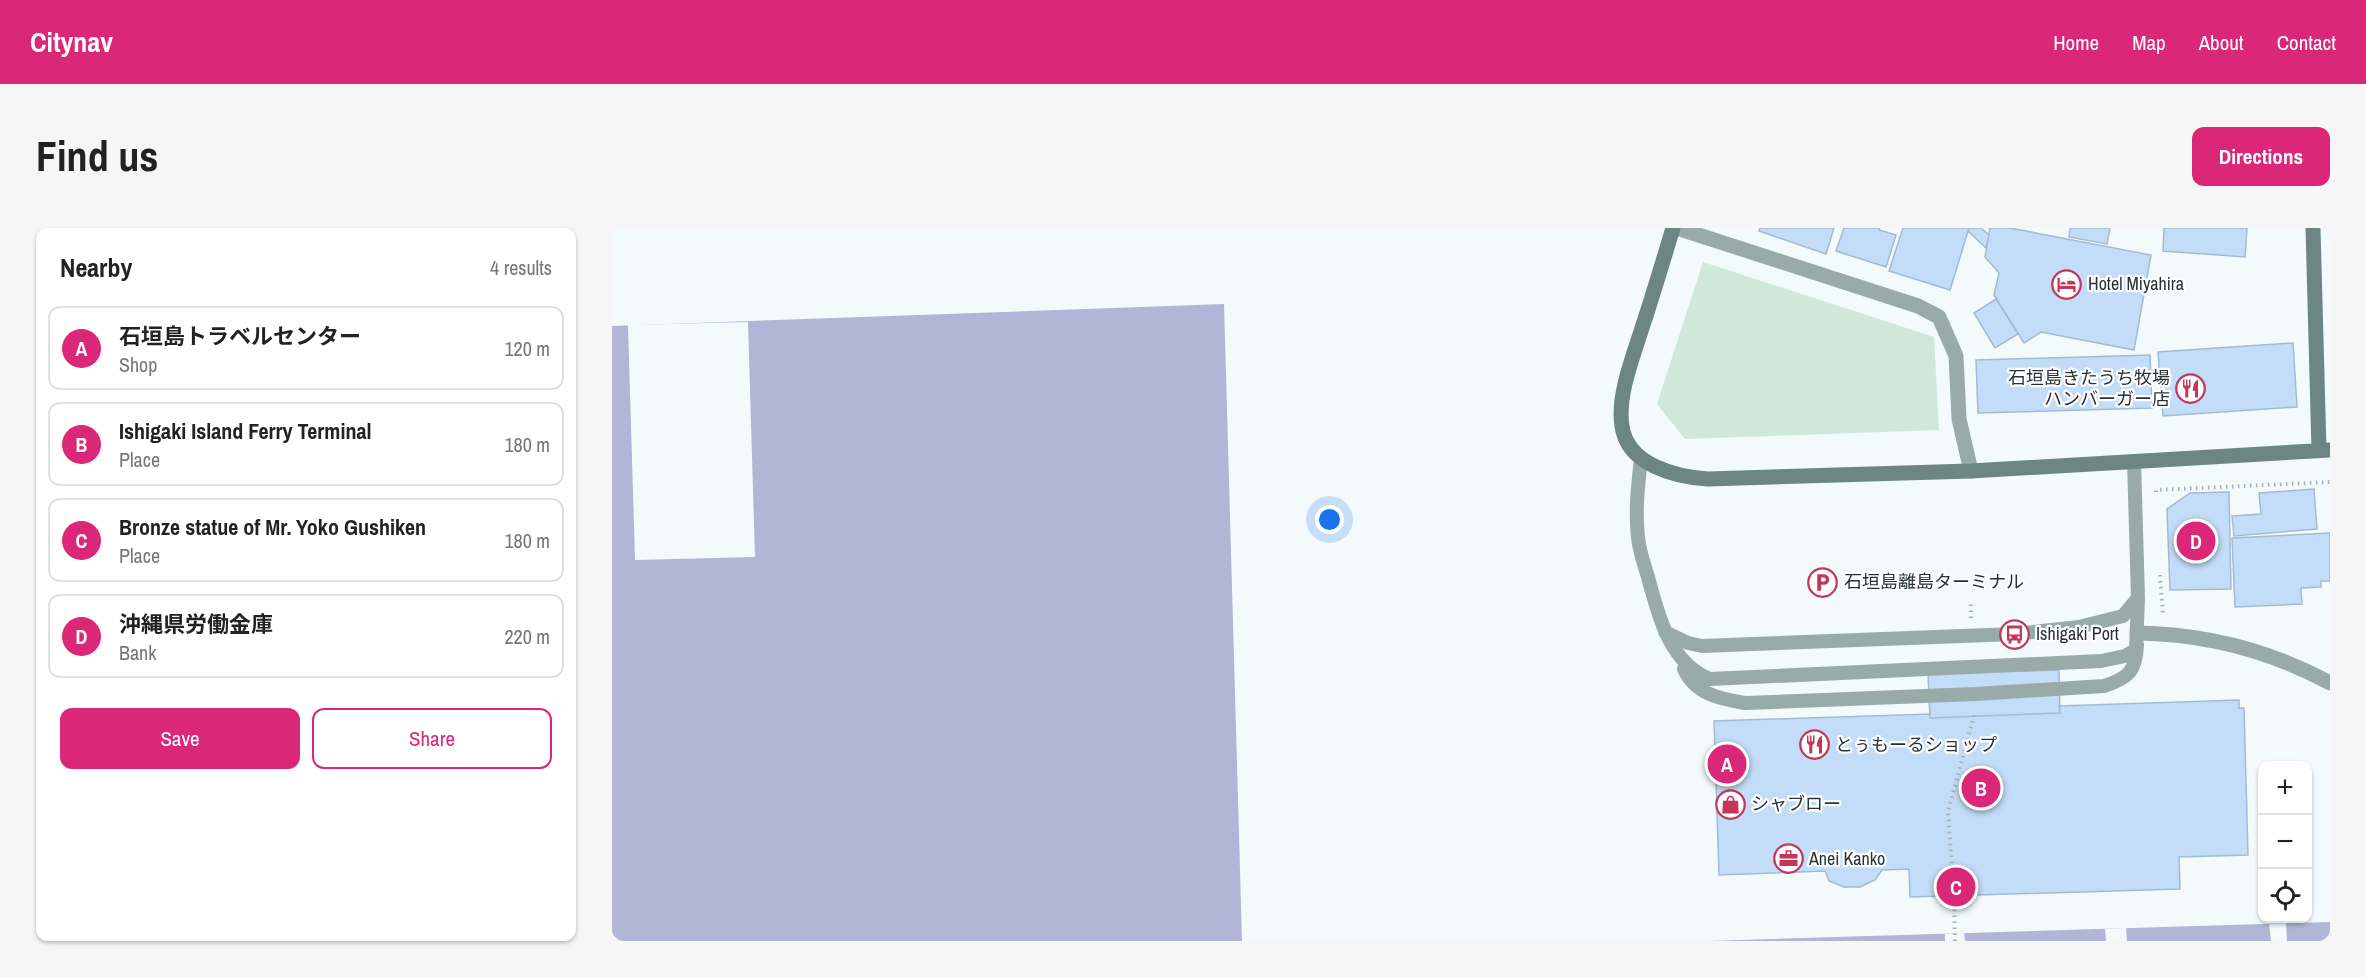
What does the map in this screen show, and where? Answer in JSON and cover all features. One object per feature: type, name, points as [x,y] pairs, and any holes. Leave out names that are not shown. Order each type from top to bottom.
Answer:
[{"type":"street","points":[[1971,471],[1959,419],[1956,357],[1939,317],[1918,306],[1675,228],[1627,377],[1622,427],[1629,444],[1641,459],[1687,478],[1708,479],[1971,471],[2325,450],[2313,228]]},
{"type":"street","points":[[2137,633],[2188,636],[2255,651],[2296,666],[2330,683]]},
{"type":"lane","points":[[1641,459],[1636,504],[1638,539],[1658,615],[1665,632],[1688,677],[1700,690],[1724,700],[1745,703],[1975,694],[2103,686],[2121,681],[2131,671],[2136,658],[2138,598],[2134,461]]},
{"type":"lane","points":[[1665,632],[1688,643],[1702,646],[1971,638],[2079,627],[2107,621],[2122,616],[2138,598]]},
{"type":"lane","points":[[1673,646],[1696,674],[1710,679],[1753,678],[2101,661],[2125,656],[2136,650],[2137,633]]},
{"type":"path","points":[[2157,502],[2156,490],[2330,482]]},
{"type":"path","points":[[2160,572],[2163,615]]},
{"type":"path","points":[[1955,941],[1948,811],[1976,716]]},
{"type":"green space","points":[[1703,262],[1934,337],[1939,430],[1685,439],[1657,404]]},
{"type":"water","points":[[1224,304],[1242,941],[612,941],[612,326]]},
{"type":"water","points":[[2330,922],[2330,941],[1708,941],[2312,923]]},
{"type":"pier","points":[[748,322],[755,557],[635,560],[628,325]]},
{"type":"pier","points":[[2286,923],[2287,941],[2271,941],[2269,924]]},
{"type":"pier","points":[[2126,928],[2127,941],[2106,941],[2105,929]]},
{"type":"pier","points":[[1964,933],[1965,941],[1945,941],[1945,934]]},
{"type":"building","points":[[1760,228],[1834,228],[1826,254],[1759,231]]},
{"type":"building","points":[[1844,228],[1880,228],[1879,230],[1896,235],[1886,267],[1836,251]]},
{"type":"building","points":[[1903,228],[1969,228],[1950,290],[1889,271]]},
{"type":"building","points":[[1969,228],[1981,228],[1989,235],[1986,248],[1968,231]]},
{"type":"building","points":[[1990,228],[2010,228],[2151,255],[2134,350],[2041,332],[2024,343],[1994,295],[1999,273],[1985,257]]},
{"type":"building","points":[[2070,228],[2110,228],[2107,244],[2069,237]]},
{"type":"building","points":[[2164,228],[2247,228],[2245,257],[2163,251]]},
{"type":"building","points":[[1996,299],[2018,334],[1995,348],[1974,313]]},
{"type":"building","points":[[2293,343],[2297,407],[2163,416],[2158,352]]},
{"type":"building","points":[[2150,355],[2152,408],[1978,413],[1976,360]]},
{"type":"building","points":[[2314,489],[2317,529],[2234,536],[2232,516],[2261,514],[2259,493]]},
{"type":"building","points":[[2229,492],[2231,589],[2170,590],[2167,509],[2190,493]]},
{"type":"building","points":[[2330,533],[2330,581],[2321,581],[2321,587],[2301,588],[2302,604],[2235,607],[2232,538]]},
{"type":"building","points":[[2059,670],[2060,713],[1930,718],[1928,674]]},
{"type":"building","points":[[2239,700],[2239,708],[2244,708],[2248,855],[2179,857],[2180,889],[1910,897],[1909,869],[1882,870],[1875,880],[1860,887],[1844,887],[1829,881],[1825,871],[1719,875],[1714,721],[1930,714],[1930,718],[2060,713],[2059,706]]},
{"type":"place","name":"Hotel Miyahira","points":[[2067,284]]},
{"type":"place","name":"石垣島きたうち牧場 ハンバーガー店","points":[[2191,388]]},
{"type":"place","name":"沖縄県労働金庫","points":[[2196,541]]},
{"type":"place","name":"石垣島離島ターミナル","points":[[1823,582]]},
{"type":"place","name":"Ishigaki Port","points":[[2015,634]]},
{"type":"place","name":"とぅもーるショップ","points":[[1814,745]]},
{"type":"place","name":"石垣島トラベルセンター","points":[[1727,764]]},
{"type":"place","name":"Ishigaki Island Ferry Terminal","points":[[1981,788]]},
{"type":"place","name":"シャブロー","points":[[1730,804]]},
{"type":"place","name":"Anei Kanko","points":[[1788,859]]},
{"type":"place","name":"Bronze statue of Mr. Yoko Gushiken","points":[[1956,887]]}]
